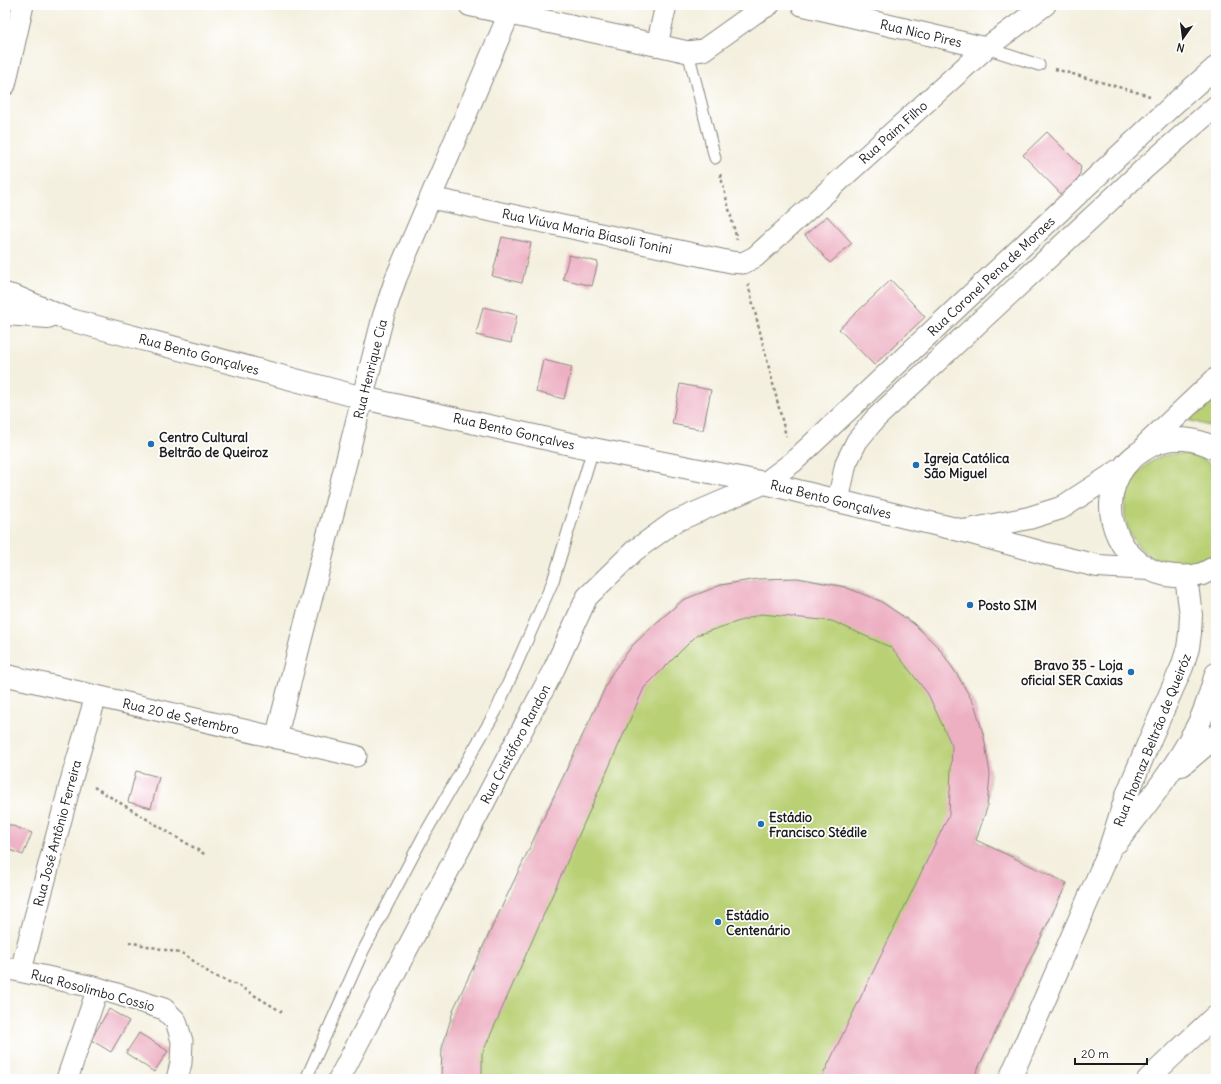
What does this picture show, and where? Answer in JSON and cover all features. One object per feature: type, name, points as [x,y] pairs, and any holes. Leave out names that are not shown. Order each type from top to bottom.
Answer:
[{"type":"main road","points":[[470,5],[657,46]]},
{"type":"main road","name":"Rua Bento Gonçalves","points":[[5,294],[67,319],[363,398],[593,449],[765,483],[964,530],[1047,554],[1098,566],[1148,569]]},
{"type":"main road","name":"Rua Bento Gonçalves","points":[[5,314],[67,319]]},
{"type":"main road","points":[[1139,452],[1216,379]]},
{"type":"main road","name":"Rua Bento Gonçalves","points":[[964,530],[1030,518],[1061,508],[1123,468],[1139,452],[1160,441],[1183,438],[1205,443],[1216,449]]},
{"type":"main road","name":"Rua Bento Gonçalves","points":[[1123,468],[1114,486],[1111,504],[1113,524],[1120,542],[1132,558],[1148,569],[1166,576],[1186,577],[1202,574],[1216,567]]},
{"type":"main road","name":"Rua Thomaz Beltrão de Queiróz","points":[[1010,1079],[1108,854],[1126,797],[1172,691],[1188,648],[1191,615],[1186,577]]},
{"type":"main road","name":"Rua Thomaz Beltrão de Queiróz","points":[[1108,854],[1166,779],[1194,733],[1209,698],[1216,674]]},
{"type":"main road","points":[[1166,779],[1216,736]]},
{"type":"street","points":[[5,85],[23,5]]},
{"type":"street","points":[[666,5],[657,46],[688,52],[703,50],[754,13],[769,5]]},
{"type":"street","name":"Rua Nico Pires","points":[[802,5],[986,48]]},
{"type":"street","name":"Rua Paim Filho","points":[[743,263],[755,257],[986,48],[1045,5]]},
{"type":"street","name":"Rua Henrique Cia","points":[[276,738],[383,317],[396,278],[509,14]]},
{"type":"street","name":"Rua Coronel Pena de Moraes","points":[[765,483],[793,462],[1216,67]]},
{"type":"street","points":[[1182,98],[1213,115]]},
{"type":"street","name":"Rua Coronel Pena de Moraes","points":[[838,501],[846,463],[856,441],[875,419],[1139,173],[1213,115]]},
{"type":"street","name":"Rua Viúva Maria Biasoli Tonini","points":[[431,198],[723,261],[743,263]]},
{"type":"street","name":"Rua Cristóforo Randon","points":[[339,1079],[554,670],[587,597],[634,551],[674,522],[765,483]]},
{"type":"street","name":"Rua 20 de Setembro","points":[[5,675],[356,756]]},
{"type":"street","name":"Rua José Antônio Ferreira","points":[[13,969],[96,696]]},
{"type":"street","name":"Rua Rosolimbo Cossio","points":[[13,969],[98,988],[164,1010],[176,1021],[182,1042],[181,1063],[177,1079]]},
{"type":"street","points":[[67,1079],[98,988]]},
{"type":"street","points":[[1148,1079],[1216,1015]]},
{"type":"lane","name":"Rua Nico Pires","points":[[986,48],[1039,65]]},
{"type":"lane","points":[[688,52],[716,158]]},
{"type":"lane","points":[[306,1079],[367,944],[423,837],[496,711],[553,581],[593,449]]},
{"type":"path","points":[[1039,65],[1182,98]]},
{"type":"path","points":[[716,158],[793,462]]},
{"type":"path","points":[[73,774],[206,855]]},
{"type":"path","points":[[129,942],[184,954],[212,975],[239,986],[282,1012]]},
{"type":"green space","points":[[1216,392],[1216,428],[1188,420]]},
{"type":"green space","points":[[1172,454],[1185,454],[1203,459],[1216,468],[1216,551],[1206,558],[1194,562],[1186,564],[1167,564],[1151,557],[1139,546],[1130,532],[1125,516],[1125,499],[1131,483],[1143,468],[1154,460],[1164,456]]},
{"type":"green space","name":"Estádio Francisco Stédile","points":[[798,578],[845,587],[880,601],[913,623],[939,648],[958,676],[975,706],[990,774],[987,808],[976,840],[1067,883],[973,1079],[441,1079],[442,1048],[454,1008],[612,673],[632,646],[683,600],[721,585],[757,579]]},
{"type":"building","points":[[1047,132],[1081,166],[1078,185],[1065,198],[1023,155]]},
{"type":"building","points":[[827,216],[852,243],[830,263],[805,235]]},
{"type":"building","points":[[502,237],[531,243],[522,283],[492,276]]},
{"type":"building","points":[[569,255],[598,262],[592,286],[563,279]]},
{"type":"building","points":[[891,280],[925,317],[874,365],[839,329]]},
{"type":"building","points":[[483,307],[517,315],[511,343],[476,335]]},
{"type":"building","points":[[543,360],[572,367],[564,399],[536,392]]},
{"type":"building","points":[[680,384],[711,390],[703,430],[672,424]]},
{"type":"building","points":[[798,578],[845,587],[880,601],[913,623],[939,648],[958,676],[975,706],[984,737],[990,774],[987,808],[976,840],[1067,883],[973,1079],[821,1079],[949,815],[952,746],[928,694],[892,648],[832,621],[761,614],[697,635],[644,688],[482,1054],[482,1079],[441,1079],[442,1048],[454,1008],[612,673],[632,646],[683,600],[721,585],[757,579]]},
{"type":"building","points":[[136,771],[159,777],[151,808],[128,802]]},
{"type":"building","points":[[5,823],[32,833],[23,855],[5,848]]},
{"type":"building","points":[[109,1009],[129,1021],[111,1052],[91,1040]]},
{"type":"building","points":[[139,1033],[168,1051],[154,1072],[126,1053]]},
{"type":"place","name":"Centro Cultural Beltrão de Queiroz","points":[[151,444]]},
{"type":"place","name":"Igreja Católica São Miguel","points":[[916,465]]},
{"type":"place","name":"Posto SIM","points":[[970,605]]},
{"type":"place","name":"Bravo 35 - Loja oficial SER Caxias","points":[[1131,672]]},
{"type":"place","name":"Estádio Francisco Stédile","points":[[761,824]]},
{"type":"place","name":"Estádio Centenário","points":[[718,922]]}]
